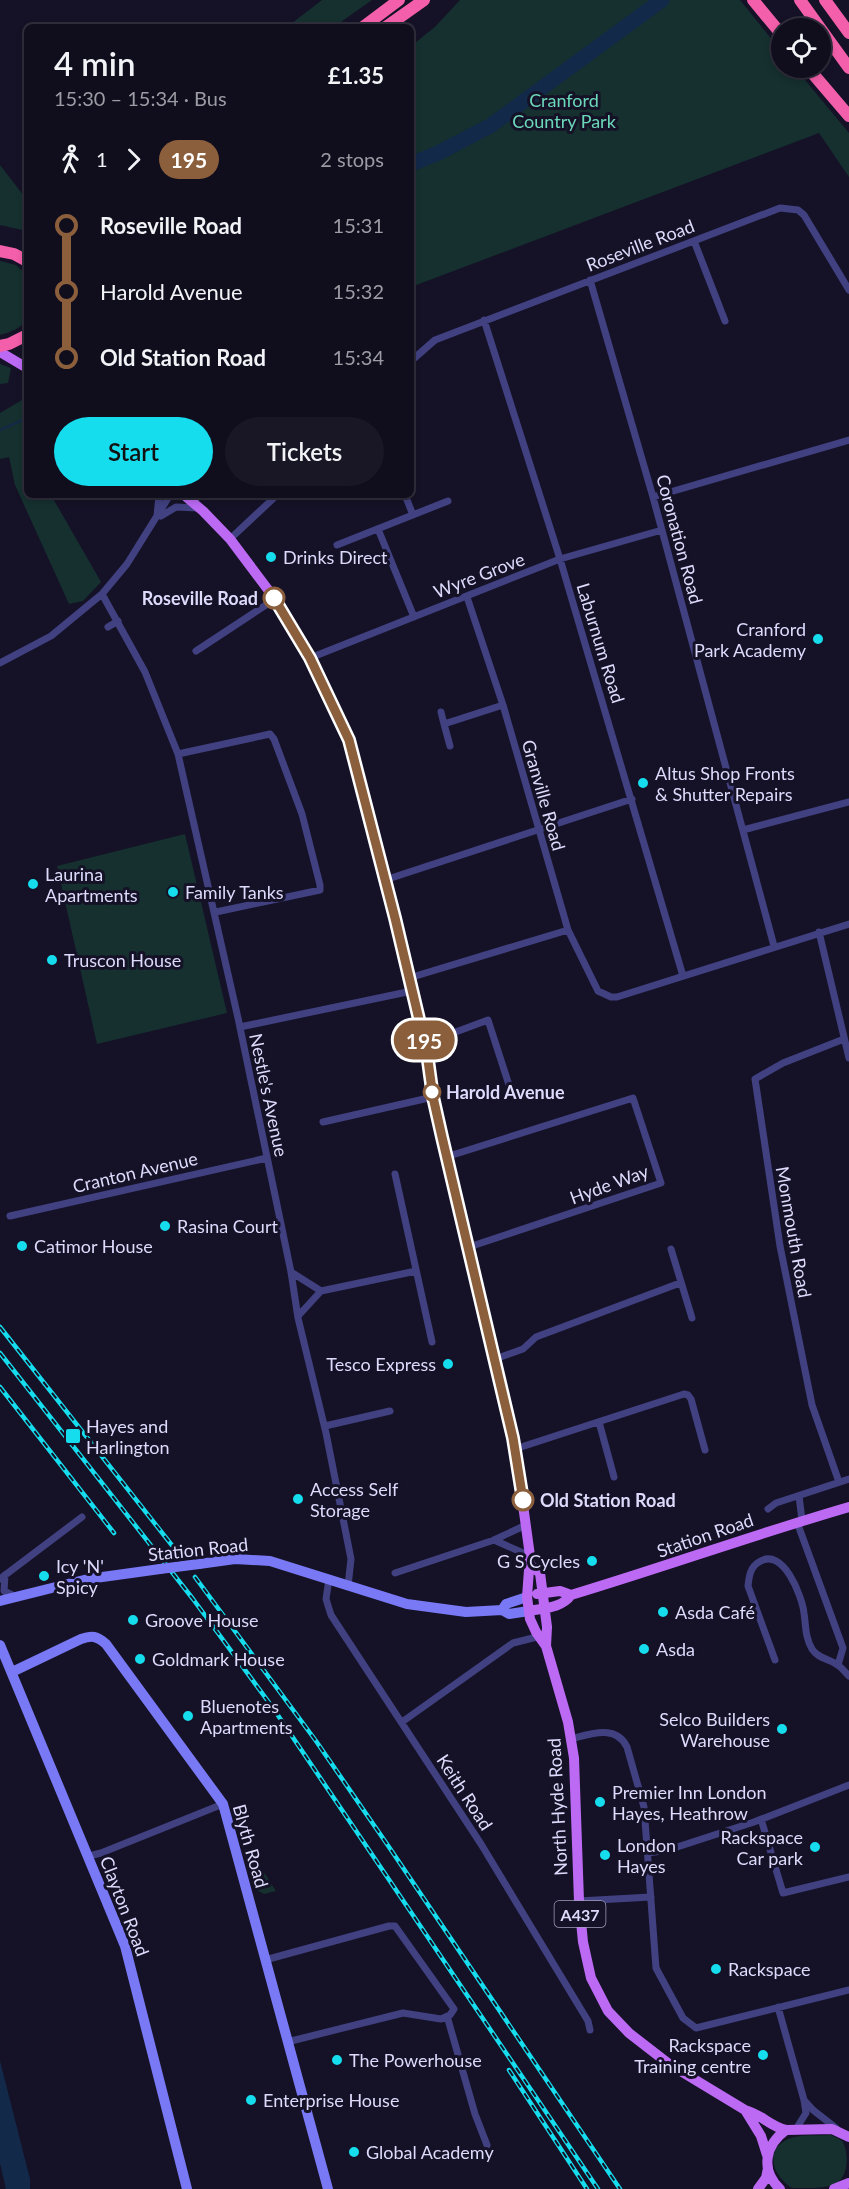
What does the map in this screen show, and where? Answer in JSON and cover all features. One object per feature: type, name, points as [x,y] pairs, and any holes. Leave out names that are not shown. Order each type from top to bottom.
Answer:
[{"type":"highway","points":[[367,24],[399,0]]},
{"type":"highway","points":[[391,24],[424,0]]},
{"type":"highway","points":[[753,0],[771,22]]},
{"type":"highway","points":[[801,0],[849,68]]},
{"type":"highway","points":[[825,0],[849,33]]},
{"type":"highway","points":[[817,78],[849,116]]},
{"type":"highway","points":[[0,251],[24,259]]},
{"type":"highway","points":[[14,254],[24,253]]},
{"type":"highway","points":[[0,346],[24,336]]},
{"type":"main road","points":[[0,352],[24,366]]},
{"type":"main road","name":"North Hyde Road","points":[[187,498],[230,539],[275,599],[310,658],[349,740],[427,1053],[433,1097],[446,1157],[515,1449],[530,1560],[527,1573],[529,1611],[531,1622],[544,1639]]},
{"type":"main road","name":"Station Road","points":[[529,1611],[566,1602],[572,1595],[849,1507]]},
{"type":"main road","name":"North Hyde Road","points":[[530,1560],[540,1572],[545,1608],[544,1639],[574,1758],[579,1901],[587,1964],[595,1988],[608,2011],[624,2029],[655,2054],[746,2110],[756,2113],[780,2129],[791,2130]]},
{"type":"main road","name":"Station Road","points":[[527,1597],[543,1592],[562,1592],[572,1595]]},
{"type":"main road","name":"North Hyde Road","points":[[746,2110],[761,2136],[774,2184],[780,2189]]},
{"type":"main road","points":[[758,2189],[766,2178],[769,2146],[775,2138],[791,2130],[832,2128],[846,2134]]},
{"type":"main road","points":[[836,2189],[849,2183]]},
{"type":"street","name":"Roseville Road","points":[[414,358],[435,340],[780,208],[789,207],[804,215],[849,290]]},
{"type":"street","points":[[694,241],[725,321]]},
{"type":"street","name":"Coronation Road","points":[[590,280],[654,497],[774,946]]},
{"type":"street","name":"Laburnum Road","points":[[484,320],[560,560],[683,976]]},
{"type":"street","points":[[654,497],[849,440]]},
{"type":"street","points":[[156,519],[159,498]]},
{"type":"street","points":[[0,663],[51,636],[102,594],[127,564],[168,498]]},
{"type":"street","points":[[230,539],[273,498]]},
{"type":"street","points":[[406,498],[413,515]]},
{"type":"street","points":[[337,545],[448,501]]},
{"type":"street","points":[[156,519],[169,509],[176,507],[200,508]]},
{"type":"street","points":[[378,529],[414,616]]},
{"type":"street","name":"Wyre Grove","points":[[310,658],[560,560],[662,530]]},
{"type":"street","name":"Nestle's Avenue","points":[[102,594],[149,680],[178,754],[216,912],[291,1272],[298,1318],[325,1426],[351,1560],[348,1586]]},
{"type":"street","name":"Granville Road","points":[[467,597],[503,705],[568,930],[598,991],[604,995],[617,997],[683,976]]},
{"type":"street","points":[[196,651],[275,599]]},
{"type":"street","points":[[108,627],[118,621]]},
{"type":"street","points":[[444,724],[503,705]]},
{"type":"street","points":[[441,712],[450,746]]},
{"type":"street","points":[[178,754],[270,734],[289,775],[302,814],[320,885],[320,890],[216,912]]},
{"type":"street","points":[[385,880],[632,799]]},
{"type":"street","points":[[743,830],[849,802]]},
{"type":"street","points":[[683,976],[849,924]]},
{"type":"street","points":[[409,978],[568,930]]},
{"type":"street","points":[[819,932],[849,1058]]},
{"type":"street","points":[[240,1026],[412,991]]},
{"type":"street","points":[[427,1053],[440,1046],[453,1033],[488,1020],[509,1085]]},
{"type":"street","name":"Monmouth Road","points":[[838,1482],[812,1405],[780,1245],[755,1079],[783,1063],[844,1039]]},
{"type":"street","points":[[322,1122],[433,1097]]},
{"type":"street","name":"Hyde Way","points":[[446,1157],[633,1098],[661,1184],[469,1247]]},
{"type":"street","name":"Cranton Avenue","points":[[10,1216],[267,1158]]},
{"type":"street","points":[[395,1174],[432,1342]]},
{"type":"street","points":[[671,1249],[692,1318]]},
{"type":"street","points":[[299,1315],[321,1291],[416,1271]]},
{"type":"street","points":[[291,1272],[321,1291]]},
{"type":"street","points":[[495,1359],[523,1349],[536,1337],[680,1283]]},
{"type":"street","points":[[515,1449],[684,1394],[688,1395],[705,1450]]},
{"type":"street","points":[[325,1426],[390,1411]]},
{"type":"street","points":[[599,1422],[614,1477]]},
{"type":"street","points":[[768,1509],[776,1503],[849,1479]]},
{"type":"street","points":[[799,1496],[800,1521],[843,1648],[838,1665]]},
{"type":"street","points":[[16,1597],[4,1591],[3,1577],[82,1518]]},
{"type":"street","points":[[395,1574],[494,1540],[526,1525]]},
{"type":"street","points":[[494,1540],[530,1560]]},
{"type":"street","name":"Station Road","points":[[0,1601],[95,1578],[235,1559],[251,1559],[286,1565],[407,1604],[466,1612],[502,1610],[510,1614],[529,1611]]},
{"type":"street","points":[[775,1660],[748,1586],[749,1575],[754,1566],[760,1561],[770,1559],[780,1562],[788,1569],[804,1612],[807,1642],[814,1653],[838,1665],[849,1676]]},
{"type":"street","name":"Keith Road","points":[[329,1579],[326,1599],[331,1615],[592,2019],[590,2030]]},
{"type":"street","name":"Station Road","points":[[502,1610],[506,1604],[527,1597]]},
{"type":"street","name":"Blyth Road","points":[[12,1672],[81,1639],[91,1636],[98,1637],[113,1653],[223,1804],[328,2189]]},
{"type":"street","points":[[402,1722],[513,1642],[544,1639]]},
{"type":"street","name":"Clayton Road","points":[[0,1645],[125,1946],[187,2189]]},
{"type":"street","points":[[571,1739],[605,1732],[614,1733],[624,1742],[642,1800],[656,1968],[683,2018],[696,2028],[849,1990]]},
{"type":"street","points":[[648,1853],[662,1851],[761,1819],[849,1785]]},
{"type":"street","points":[[89,1856],[223,1804]]},
{"type":"street","points":[[761,1819],[783,1893],[849,1877]]},
{"type":"street","points":[[579,1901],[651,1897]]},
{"type":"street","points":[[265,1960],[395,1926],[454,2009],[441,2019],[403,2013],[288,2042]]},
{"type":"street","points":[[778,2007],[806,2113],[791,2130]]},
{"type":"street","points":[[447,2016],[475,2114],[487,2145]]},
{"type":"street","points":[[804,2100],[819,2116],[846,2134]]},
{"type":"green space","points":[[322,0],[372,0],[338,24],[291,24]]},
{"type":"green space","name":"Cranford Country Park","points":[[460,0],[740,0],[771,39],[771,78],[803,78],[849,133],[849,177],[819,133],[414,286],[414,44],[435,27]]},
{"type":"green space","points":[[0,165],[24,196],[24,230],[0,225]]},
{"type":"green space","points":[[0,261],[16,265],[24,272],[24,323],[15,330],[0,335]]},
{"type":"green space","points":[[0,364],[11,368],[8,383],[0,384]]},
{"type":"green space","points":[[24,399],[24,498],[53,498],[101,582],[83,601],[69,604],[15,485],[9,457],[0,459],[0,413]]},
{"type":"green space","points":[[185,834],[227,1013],[97,1044],[57,866]]},
{"type":"green space","points":[[245,1849],[249,1849],[276,1891],[264,1894],[255,1889]]},
{"type":"green space","points":[[831,2135],[843,2142],[846,2153],[845,2171],[840,2180],[831,2186],[792,2188],[780,2177],[776,2171],[774,2157],[780,2144],[798,2136]]},
{"type":"water","points":[[0,2061],[30,2179],[30,2189],[6,2189],[0,2163]]},
{"type":"waterway","points":[[414,163],[490,126],[662,0]]},
{"type":"waterway","points":[[0,430],[24,419]]},
{"type":"railway","points":[[0,1327],[178,1553]]},
{"type":"railway","points":[[0,1353],[193,1599],[273,1708],[598,2189]]},
{"type":"railway","points":[[0,1387],[114,1533]]},
{"type":"railway","points":[[195,1577],[316,1741],[620,2189]]},
{"type":"railway","points":[[509,2070],[587,2189]]},
{"type":"bus line","name":"195","points":[[274,598],[310,658],[349,740],[427,1053],[433,1097],[513,1438],[523,1500]]},
{"type":"place","name":"Drinks Direct","points":[[271,557]]},
{"type":"place","name":"Roseville Road","points":[[274,598]]},
{"type":"place","name":"Cranford Park Academy","points":[[818,639]]},
{"type":"place","name":"Altus Shop Fronts & Shutter Repairs","points":[[643,783]]},
{"type":"place","name":"Laurina Apartments","points":[[33,884]]},
{"type":"place","name":"Family Tanks","points":[[173,892]]},
{"type":"place","name":"Truscon House","points":[[52,960]]},
{"type":"place","name":"Harold Avenue","points":[[432,1092]]},
{"type":"place","name":"Rasina Court","points":[[165,1226]]},
{"type":"place","name":"Catimor House","points":[[22,1246]]},
{"type":"place","name":"Tesco Express","points":[[448,1364]]},
{"type":"place","name":"Hayes and Harlington","points":[[73,1436]]},
{"type":"place","name":"Access Self Storage","points":[[298,1499]]},
{"type":"place","name":"Old Station Road","points":[[523,1500]]},
{"type":"place","name":"G S Cycles","points":[[592,1561]]},
{"type":"place","name":"Icy 'N' Spicy","points":[[44,1576]]},
{"type":"place","name":"Asda Café","points":[[663,1612]]},
{"type":"place","name":"Groove House","points":[[133,1620]]},
{"type":"place","name":"Asda","points":[[644,1649]]},
{"type":"place","name":"Goldmark House","points":[[140,1659]]},
{"type":"place","name":"Bluenotes Apartments","points":[[188,1716]]},
{"type":"place","name":"Selco Builders Warehouse","points":[[782,1729]]},
{"type":"place","name":"Premier Inn London Hayes, Heathrow","points":[[600,1802]]},
{"type":"place","name":"Rackspace Car park","points":[[815,1847]]},
{"type":"place","name":"London Hayes","points":[[605,1855]]},
{"type":"place","name":"Rackspace","points":[[716,1969]]},
{"type":"place","name":"Rackspace Training centre","points":[[763,2055]]},
{"type":"place","name":"The Powerhouse","points":[[337,2060]]},
{"type":"place","name":"Enterprise House","points":[[251,2100]]},
{"type":"place","name":"Global Academy","points":[[354,2152]]}]
